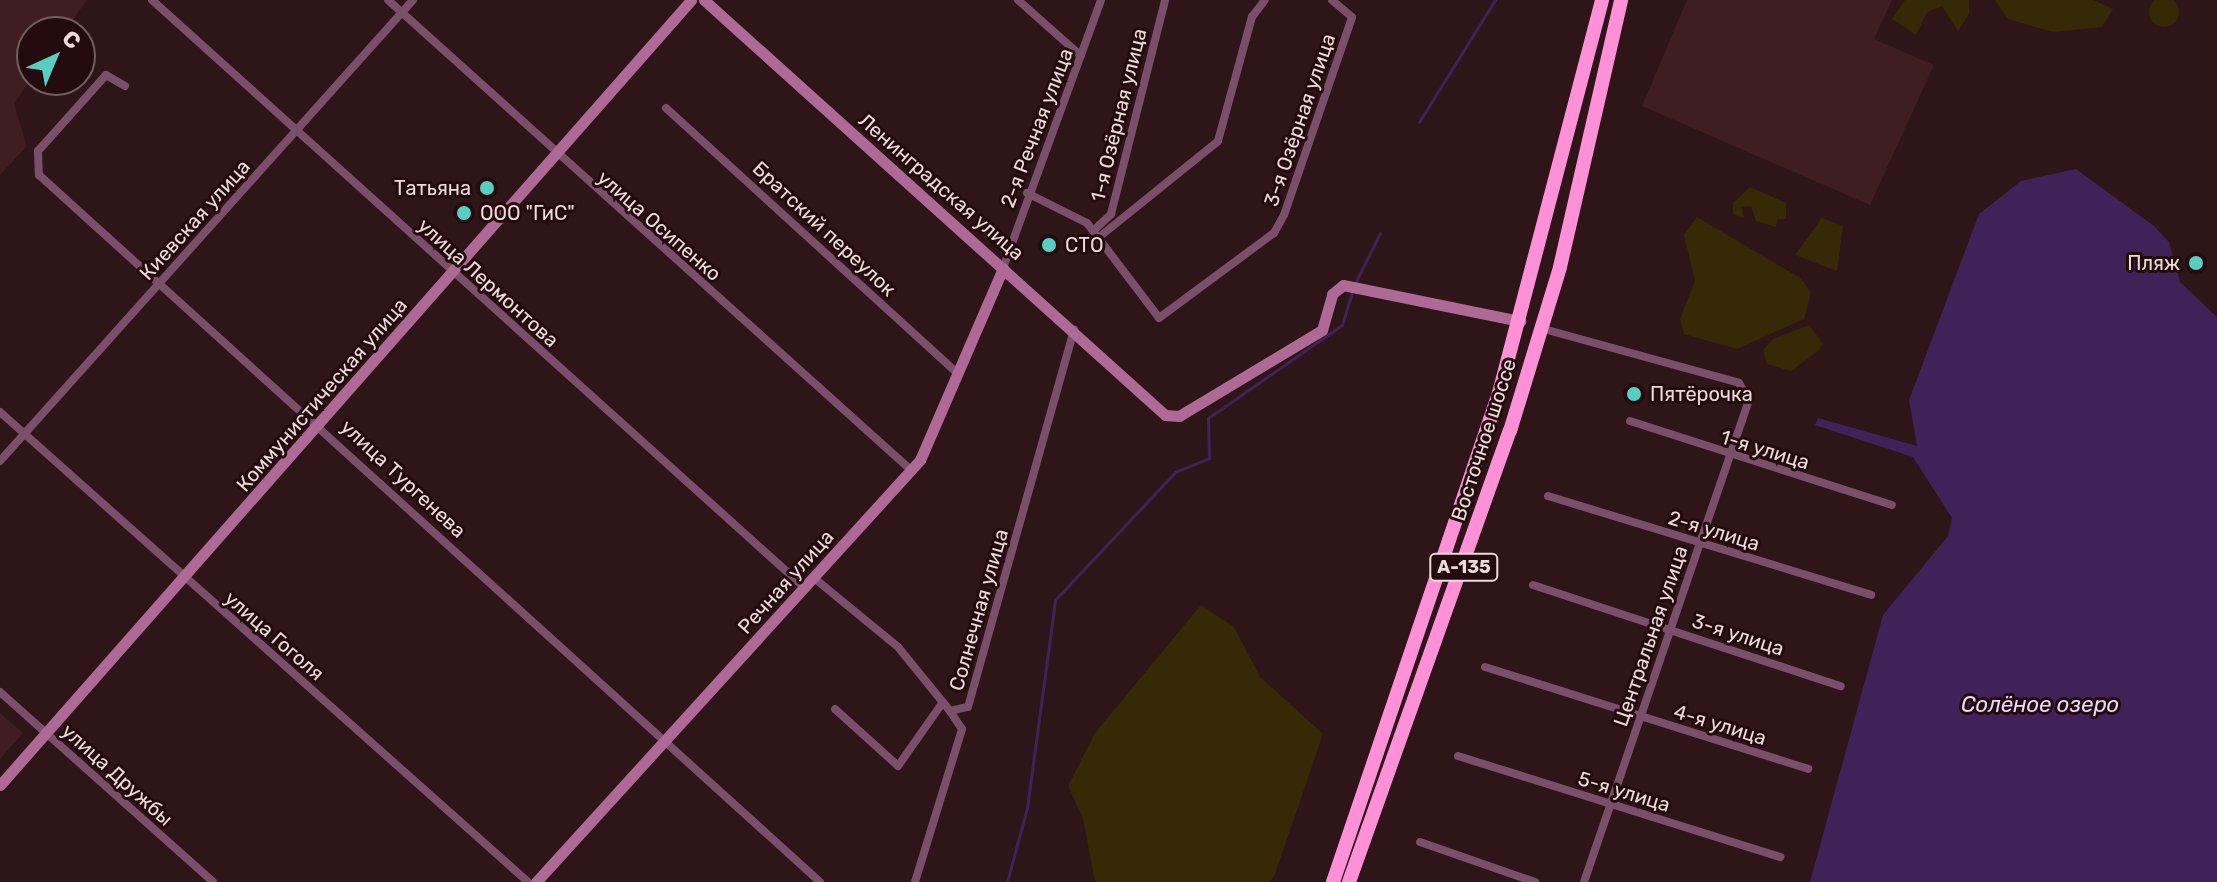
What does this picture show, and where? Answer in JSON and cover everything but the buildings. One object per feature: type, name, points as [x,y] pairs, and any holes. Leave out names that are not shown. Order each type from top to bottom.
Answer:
[{"type":"highway","name":"Восточное шоссе","points":[[1333,882],[1444,569],[1520,321],[1589,61],[1602,0]]},
{"type":"highway","name":"Восточное шоссе","points":[[1349,882],[1449,612],[1540,328],[1621,0]]},
{"type":"highway","points":[[1589,61],[1599,56],[1607,66]]},
{"type":"highway","points":[[1444,569],[1430,642],[1449,612]]},
{"type":"street","name":"улица Лермонтова","points":[[152,0],[805,588]]},
{"type":"street","name":"улица Осипенко","points":[[388,0],[555,156],[912,471]]},
{"type":"street","name":"Киевская улица","points":[[0,461],[413,0]]},
{"type":"street","name":"Коммунистическая улица","points":[[668,27],[677,0]]},
{"type":"street","name":"Коммунистическая улица","points":[[0,785],[185,579],[691,0]]},
{"type":"street","name":"Ленинградская улица","points":[[704,0],[1074,330],[1150,405],[1179,416],[1322,330],[1332,294],[1343,285],[1520,321]]},
{"type":"street","points":[[1018,0],[1081,56]]},
{"type":"street","name":"2-я Речная улица","points":[[1003,268],[1027,193],[1101,0]]},
{"type":"street","name":"1-я Озёрная улица","points":[[1095,234],[1111,214],[1165,0]]},
{"type":"street","points":[[1027,193],[1095,234],[1218,141],[1252,17],[1265,0]]},
{"type":"street","name":"3-я Озёрная улица","points":[[1095,234],[1159,318],[1274,233],[1352,17],[1332,0]]},
{"type":"street","name":"улица Тургенева","points":[[125,86],[110,71],[38,151],[36,165],[161,283],[820,882]]},
{"type":"street","name":"Братский переулок","points":[[666,108],[959,375]]},
{"type":"street","name":"Речная улица","points":[[536,882],[912,471],[959,375],[1003,268]]},
{"type":"street","name":"Центральная улица","points":[[1540,328],[1739,383],[1749,400],[1584,882]]},
{"type":"street","name":"Солнечная улица","points":[[915,882],[962,729],[950,711],[968,707],[1074,330]]},
{"type":"street","name":"улица Гоголя","points":[[0,412],[528,882]]},
{"type":"street","name":"1-я улица","points":[[1630,421],[1729,457],[1892,505]]},
{"type":"street","name":"2-я улица","points":[[1548,496],[1871,595]]},
{"type":"street","points":[[814,578],[898,647],[950,711]]},
{"type":"street","name":"3-я улица","points":[[1533,585],[1841,686]]},
{"type":"street","name":"4-я улица","points":[[1485,667],[1808,769]]},
{"type":"street","name":"улица Дружбы","points":[[0,692],[213,882]]},
{"type":"street","points":[[835,709],[898,766],[943,702]]},
{"type":"street","name":"5-я улица","points":[[1458,756],[1781,857]]},
{"type":"street","points":[[1420,842],[1535,882]]},
{"type":"shaded area","points":[[2164,-3],[2174,2],[2179,12],[2174,22],[2164,27],[2154,22],[2149,12],[2154,2]]},
{"type":"shaded area","points":[[0,0],[87,0],[76,16],[16,16],[16,96],[20,96],[14,104],[27,146],[0,175]]},
{"type":"shaded area","points":[[1687,0],[1892,0],[1874,39],[1934,65],[1870,205],[1642,106]]},
{"type":"shaded area","points":[[1905,0],[1969,0],[1969,14],[1958,31],[1942,6],[1927,12],[1916,35],[1892,19]]},
{"type":"shaded area","points":[[1995,0],[2093,0],[2113,9],[2102,27],[2053,32],[2008,19]]},
{"type":"shaded area","points":[[1750,187],[1786,203],[1786,219],[1777,219],[1776,227],[1756,221],[1751,206],[1742,207],[1744,218],[1733,214],[1733,203]]},
{"type":"shaded area","points":[[1697,217],[1800,278],[1811,292],[1804,319],[1737,349],[1684,334],[1680,319],[1695,281],[1684,235]]},
{"type":"shaded area","points":[[1822,218],[1843,226],[1837,271],[1795,255]]},
{"type":"shaded area","points":[[1809,325],[1823,344],[1818,351],[1791,371],[1767,364],[1763,350],[1773,339]]},
{"type":"shaded area","points":[[1201,605],[1234,627],[1260,677],[1323,734],[1275,874],[1270,882],[1095,882],[1083,818],[1068,786],[1095,733]]},
{"type":"shaded area","points":[[0,713],[23,733],[0,759]]},
{"type":"water","name":"Солёное озеро","points":[[2076,169],[2154,226],[2169,242],[2180,282],[2217,317],[2217,882],[1810,882],[1883,615],[1948,536],[1952,518],[1913,457],[1815,425],[1818,418],[1917,446],[1909,400],[1979,214],[2021,181]]},
{"type":"waterway","points":[[1419,122],[1495,0]]},
{"type":"waterway","points":[[1355,283],[1380,233]]},
{"type":"waterway","points":[[1007,882],[1027,808],[1055,600],[1175,472],[1209,458],[1208,418],[1342,325],[1353,290]]},
{"type":"place","name":"Татьяна","points":[[487,188]]},
{"type":"place","name":"ООО \"ГиС\"","points":[[464,213]]},
{"type":"place","name":"СТО","points":[[1049,245]]},
{"type":"place","name":"Пляж","points":[[2196,263]]},
{"type":"place","name":"Пятёрочка","points":[[1634,394]]}]
